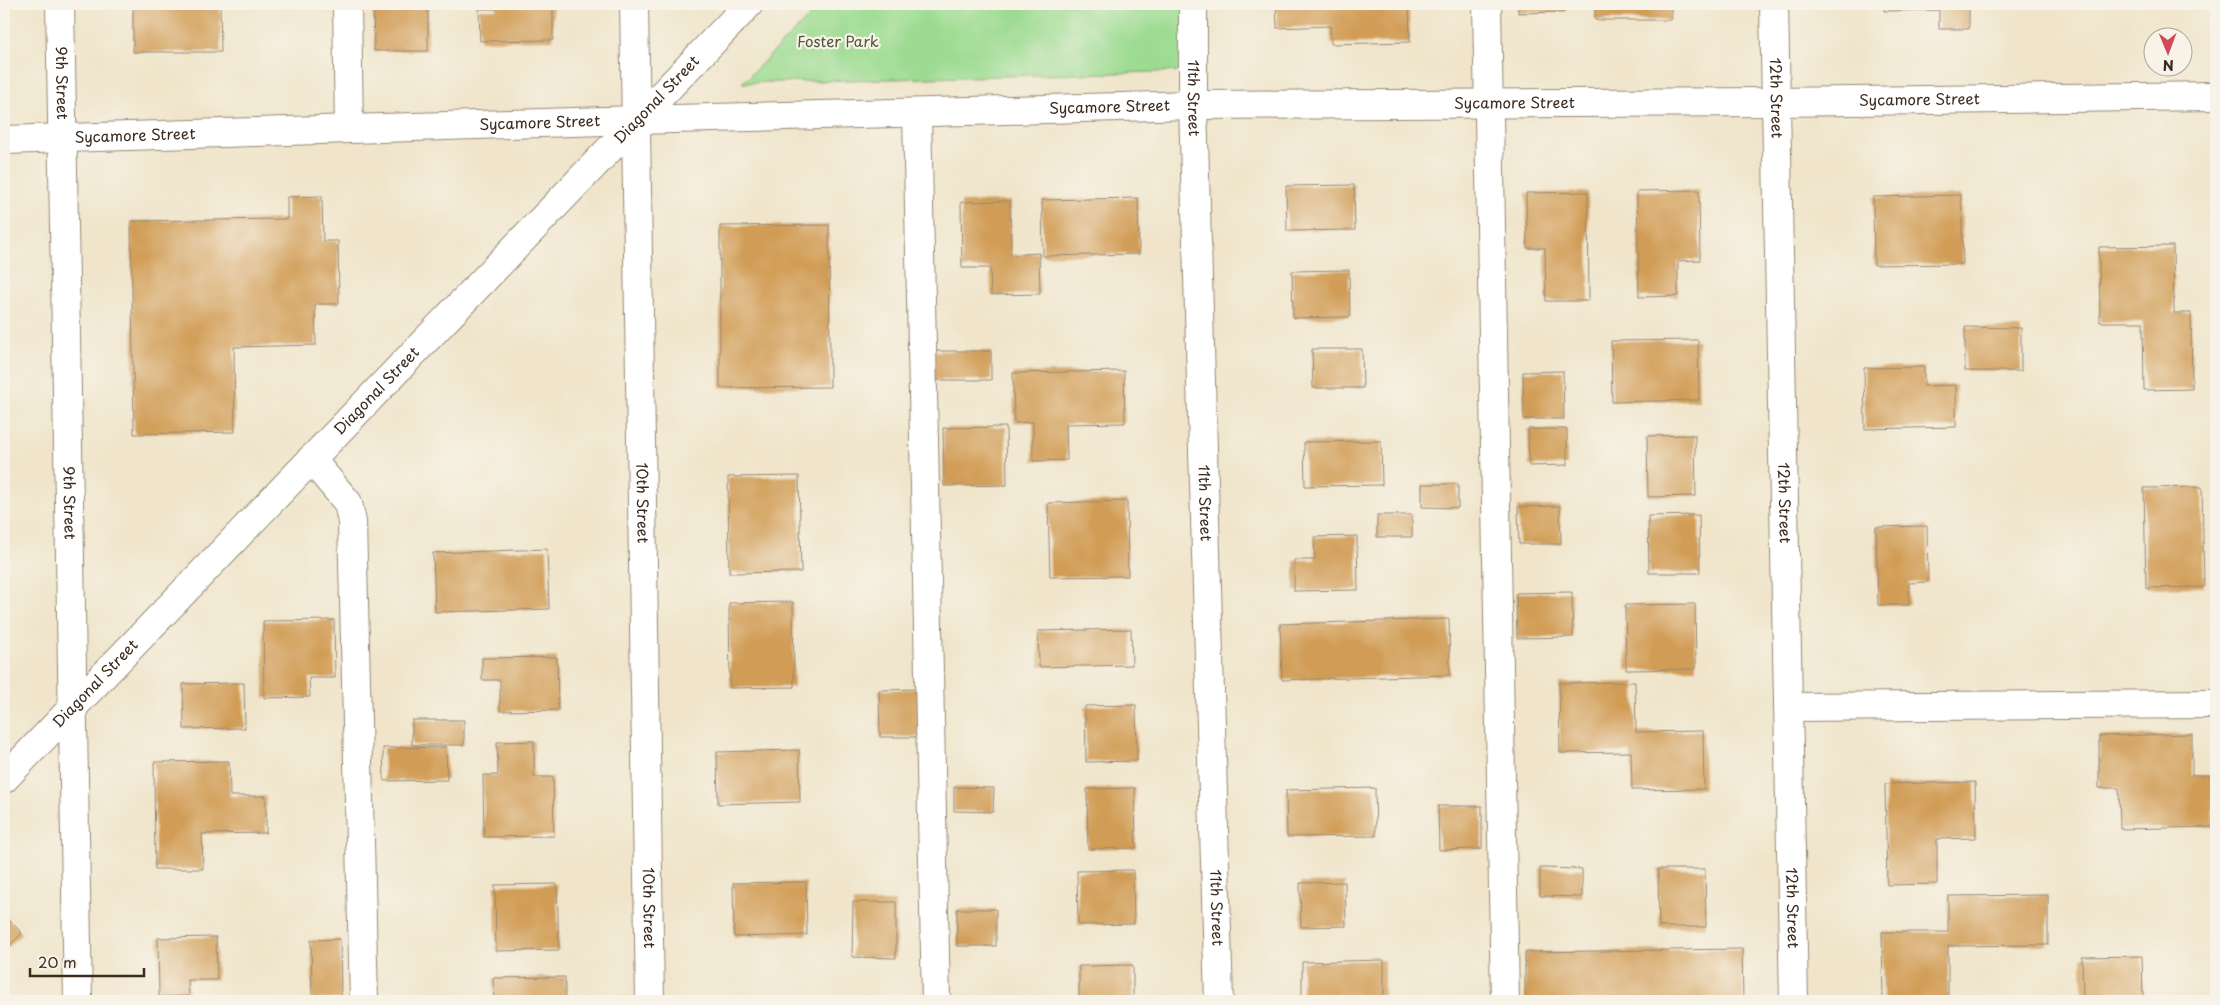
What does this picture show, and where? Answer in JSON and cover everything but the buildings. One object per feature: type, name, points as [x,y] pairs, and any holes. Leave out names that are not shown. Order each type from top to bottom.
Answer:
[{"type":"street","name":"9th Street","points":[[60,4],[78,1001]]},
{"type":"street","points":[[347,4],[349,129]]},
{"type":"street","name":"10th Street","points":[[634,4],[650,1001]]},
{"type":"street","name":"Diagonal Street","points":[[4,779],[749,4]]},
{"type":"street","name":"11th Street","points":[[1193,4],[1194,105],[1219,1001]]},
{"type":"street","points":[[1487,4],[1505,1001]]},
{"type":"street","name":"12th Street","points":[[1774,4],[1794,1001]]},
{"type":"street","name":"Sycamore Street","points":[[4,140],[63,140],[636,120],[1194,105],[1776,102],[2216,96]]},
{"type":"street","points":[[917,112],[936,1001]]},
{"type":"street","points":[[311,459],[348,503],[352,522],[364,1001]]},
{"type":"street","points":[[1788,707],[2216,704]]},
{"type":"green space","name":"Foster Park","points":[[822,4],[1193,4],[1193,71],[742,83]]}]
